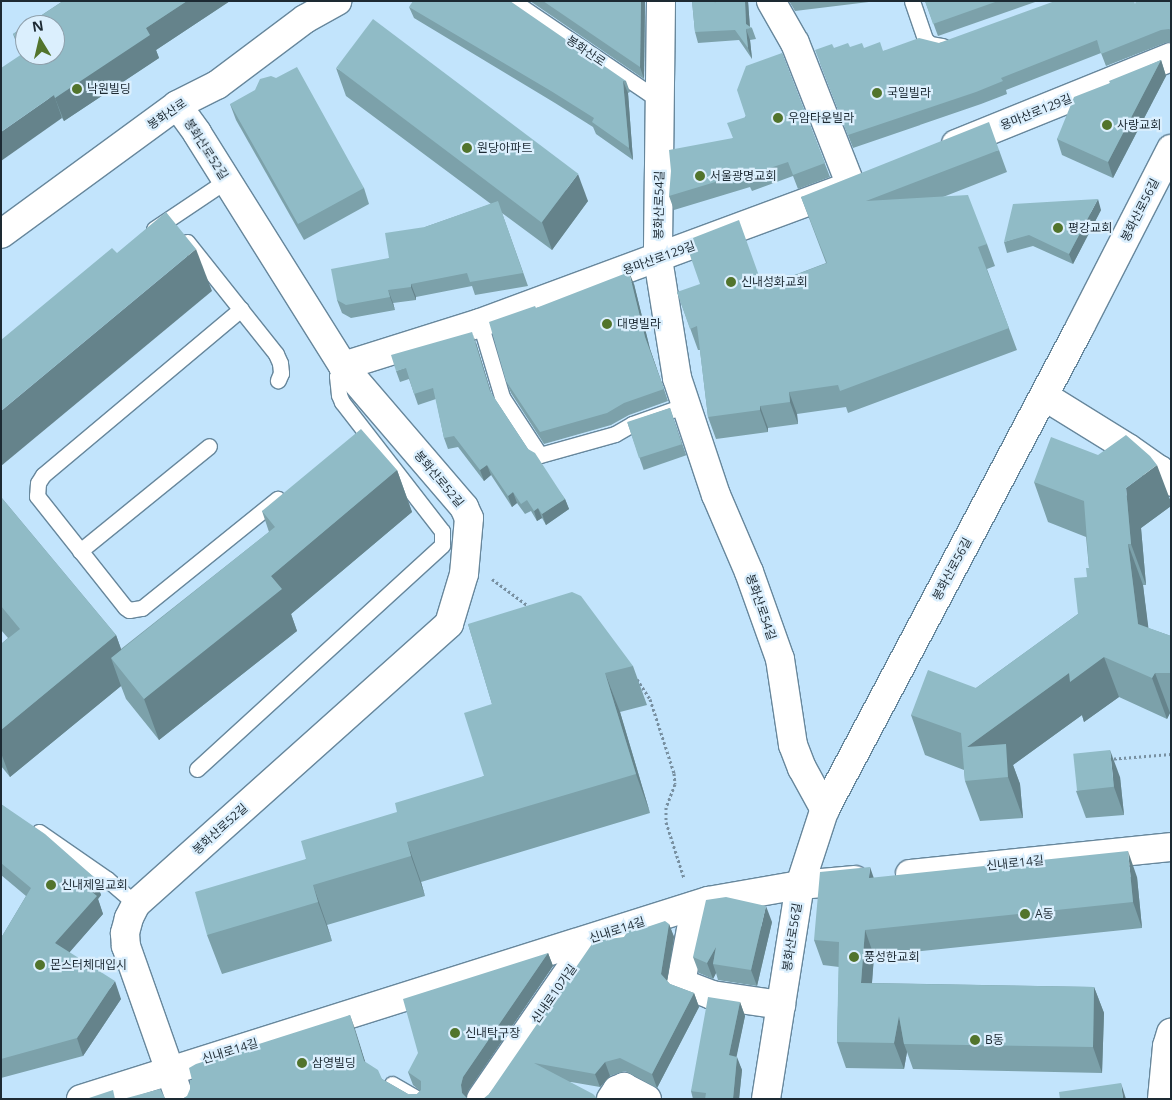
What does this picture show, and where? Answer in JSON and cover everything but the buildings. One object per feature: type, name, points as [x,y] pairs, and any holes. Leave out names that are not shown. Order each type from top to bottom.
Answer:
[{"type":"street","name":"봉화산로","points":[[1,234],[178,105],[217,85],[305,19],[337,1]]},
{"type":"street","name":"봉화산로54길","points":[[660,1],[658,259],[677,378],[716,495],[749,572],[780,659],[793,745],[802,768],[826,810]]},
{"type":"street","points":[[771,1],[795,43],[851,186]]},
{"type":"street","name":"용마산로129길","points":[[933,153],[1171,58]]},
{"type":"street","name":"봉화산로52길","points":[[178,105],[343,366],[464,507],[469,518],[464,574],[449,624],[136,904],[129,918],[125,933],[126,946],[180,1099]]},
{"type":"street","name":"봉화산로56길","points":[[766,1099],[800,885],[826,810],[1044,396],[1171,149]]},
{"type":"street","name":"용마산로129길","points":[[343,366],[480,323],[658,259],[879,175]]},
{"type":"street","points":[[1044,396],[1128,448],[1160,470],[1171,482]]},
{"type":"street","name":"신내로14길","points":[[80,1099],[708,901],[800,885],[1171,846]]},
{"type":"street","points":[[693,906],[694,913],[682,983],[712,995],[781,1005]]},
{"type":"street","name":"신내로10가길","points":[[481,1099],[591,938]]},
{"type":"street","points":[[1162,1099],[1167,1046],[1171,1032]]},
{"type":"street","points":[[611,1099],[618,1090],[624,1087],[647,1099]]},
{"type":"lane","name":"봉화산로","points":[[513,1],[660,101]]},
{"type":"lane","points":[[912,1],[925,39],[930,44],[940,47],[958,41]]},
{"type":"lane","points":[[145,235],[226,180]]},
{"type":"lane","points":[[168,218],[276,354],[280,363],[278,380]]},
{"type":"lane","points":[[241,309],[43,476],[38,483],[37,496],[125,608],[129,610],[142,608],[287,491]]},
{"type":"lane","points":[[480,323],[502,397],[540,455],[615,434],[632,424],[686,405]]},
{"type":"lane","points":[[197,769],[442,545],[442,531],[363,430],[339,395],[337,376],[343,366]]},
{"type":"lane","points":[[348,442],[363,430]]},
{"type":"lane","points":[[80,551],[209,446]]},
{"type":"lane","points":[[26,822],[107,879],[136,904]]},
{"type":"lane","points":[[392,1084],[418,1099]]},
{"type":"path","points":[[465,559],[536,612]]},
{"type":"path","points":[[634,675],[650,698],[674,773],[675,784],[666,807],[666,822],[693,906]]},
{"type":"path","points":[[1101,759],[1171,754]]},
{"type":"place","name":"낙원빌딩","points":[[77,89]]},
{"type":"place","name":"국일빌라","points":[[877,93]]},
{"type":"place","name":"우암타운빌라","points":[[778,118]]},
{"type":"place","name":"사랑교회","points":[[1107,125]]},
{"type":"place","name":"원당아파트","points":[[467,148]]},
{"type":"place","name":"서울광명교회","points":[[700,176]]},
{"type":"place","name":"평강교회","points":[[1058,228]]},
{"type":"place","name":"신내성화교회","points":[[731,282]]},
{"type":"place","name":"대명빌라","points":[[607,324]]},
{"type":"place","name":"신내제일교회","points":[[51,885]]},
{"type":"place","name":"A동","points":[[1025,914]]},
{"type":"place","name":"풍성한교회","points":[[854,957]]},
{"type":"place","name":"몬스터체대입시","points":[[40,965]]},
{"type":"place","name":"신내탁구장","points":[[455,1033]]},
{"type":"place","name":"B동","points":[[975,1040]]},
{"type":"place","name":"삼영빌딩","points":[[302,1063]]}]
